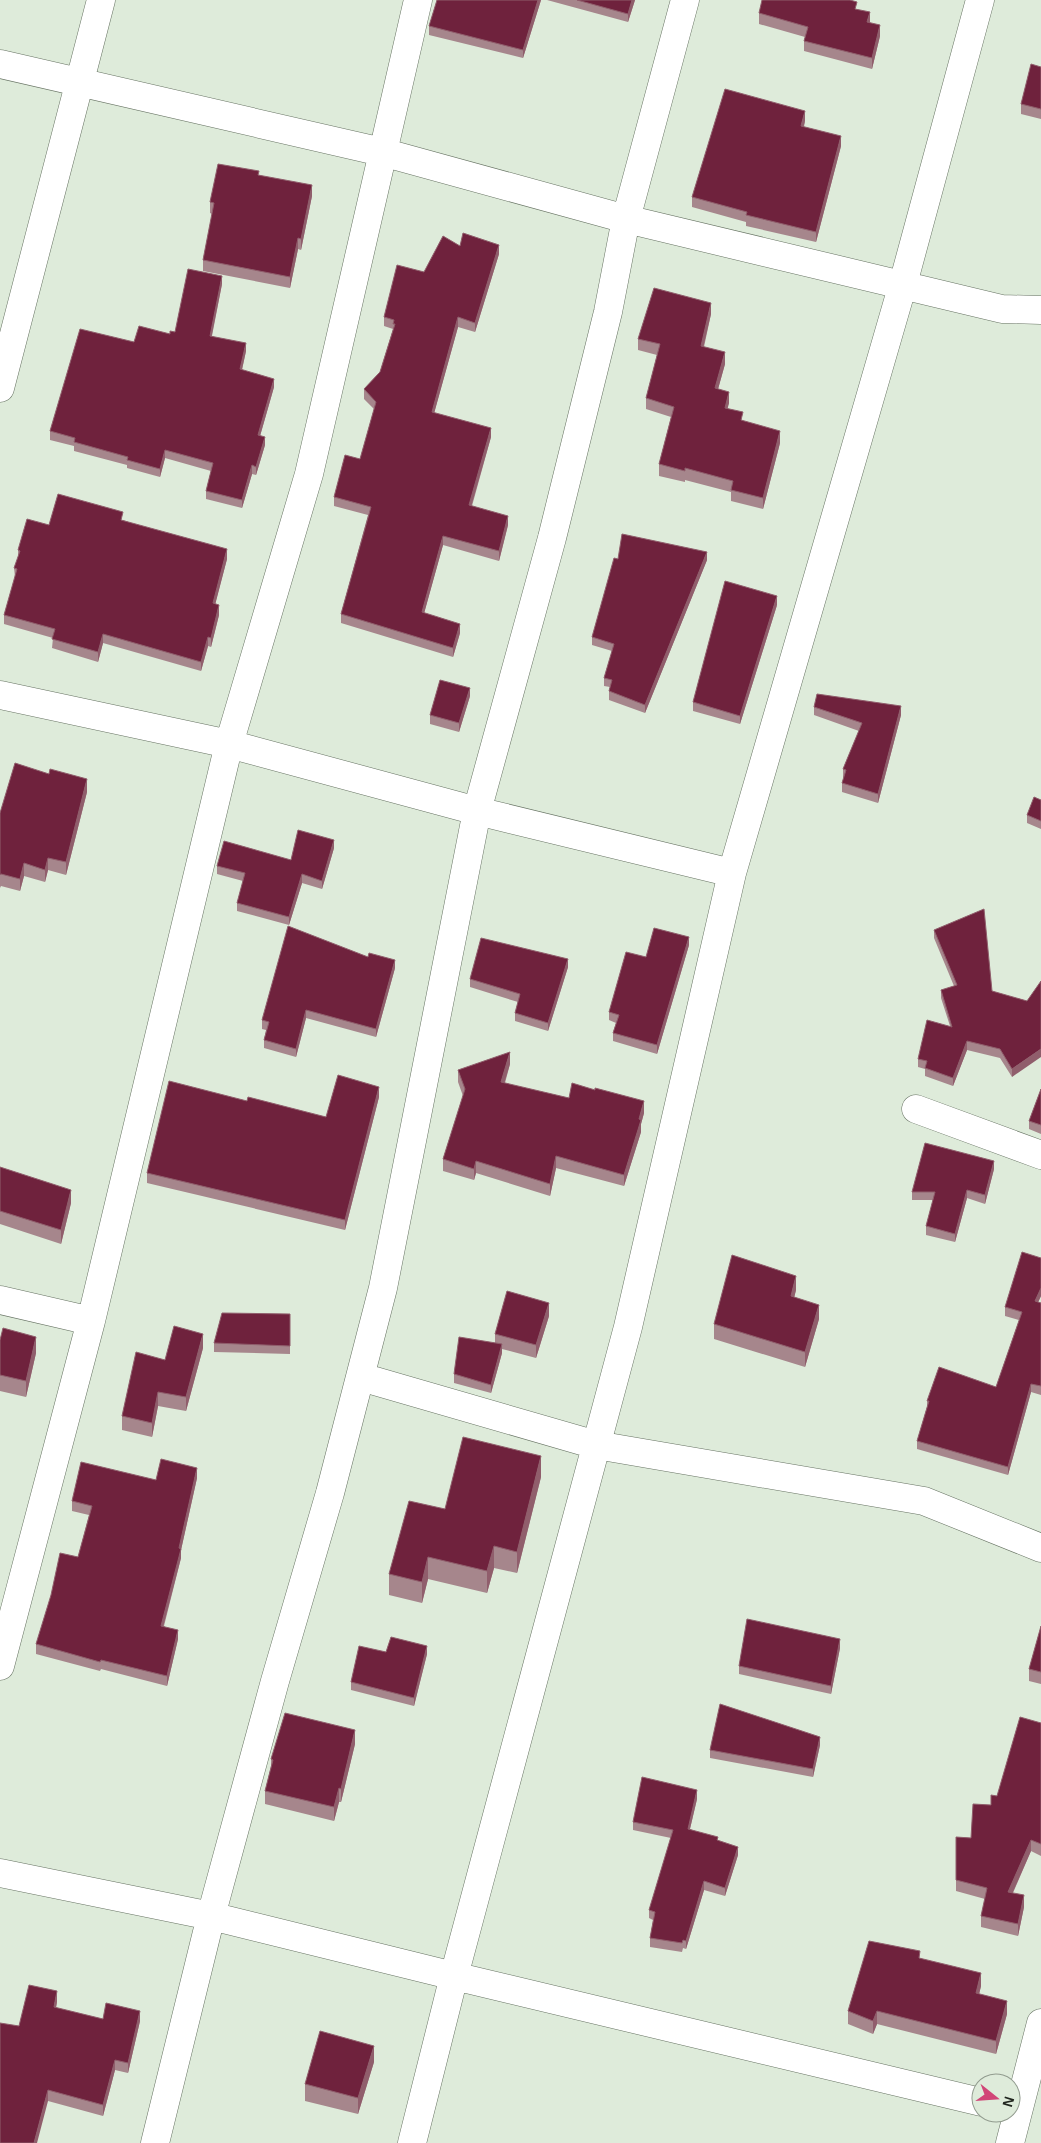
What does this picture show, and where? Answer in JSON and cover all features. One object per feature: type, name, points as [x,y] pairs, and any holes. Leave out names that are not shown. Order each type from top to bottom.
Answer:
[{"type":"street","points":[[0,388],[101,0]]},
{"type":"street","points":[[0,1666],[90,1321],[229,744],[310,474],[418,0]]},
{"type":"street","points":[[155,2143],[211,1916],[384,1288],[477,811],[555,528],[608,312],[626,219],[686,0]]},
{"type":"street","points":[[412,2143],[454,1976],[628,1327],[732,873],[903,284],[980,0]]},
{"type":"street","points":[[0,64],[382,152],[626,219],[1002,309],[1041,310]]},
{"type":"street","points":[[0,695],[229,744],[477,811],[732,873]]},
{"type":"street","points":[[916,1109],[1041,1155]]},
{"type":"street","points":[[0,1300],[90,1321]]},
{"type":"street","points":[[361,1377],[596,1445],[924,1501],[1041,1548]]},
{"type":"street","points":[[0,1873],[211,1916],[971,2100]]},
{"type":"street","points":[[1010,2143],[1023,2112],[1041,2024]]},
{"type":"building","points":[[437,0],[538,0],[523,50],[429,26]]},
{"type":"building","points":[[577,0],[632,0],[628,14]]},
{"type":"building","points":[[762,0],[850,0],[857,2],[855,9],[870,12],[867,22],[880,25],[872,58],[804,41],[808,27],[759,13]]},
{"type":"building","points":[[1031,64],[1041,67],[1041,109],[1021,104]]},
{"type":"building","points":[[725,89],[805,111],[801,126],[841,136],[816,232],[746,215],[747,212],[692,197]]},
{"type":"building","points":[[218,164],[259,171],[258,175],[312,185],[301,239],[298,238],[290,277],[203,260],[214,203],[210,202]]},
{"type":"building","points":[[463,233],[499,245],[475,323],[458,317],[432,412],[491,428],[469,505],[508,516],[499,551],[443,536],[422,612],[460,624],[453,648],[341,614],[371,507],[334,497],[345,455],[360,459],[376,402],[364,389],[380,372],[395,324],[393,324],[394,320],[384,317],[397,265],[424,272],[443,236],[460,246]]},
{"type":"building","points":[[188,269],[222,276],[210,336],[246,343],[240,369],[274,379],[258,435],[265,437],[256,467],[252,465],[242,500],[206,491],[213,463],[165,450],[160,469],[127,460],[128,457],[74,442],[75,438],[50,431],[80,329],[134,342],[139,326],[170,334],[170,331],[175,332]]},
{"type":"building","points":[[654,288],[711,303],[701,346],[725,352],[715,388],[729,392],[725,408],[743,412],[741,420],[780,431],[763,498],[731,490],[733,481],[685,468],[685,471],[659,464],[674,407],[646,398],[660,344],[638,339]]},
{"type":"building","points":[[58,494],[123,512],[121,520],[227,549],[213,603],[219,605],[211,638],[208,637],[201,662],[103,634],[98,652],[52,639],[55,629],[4,615],[17,569],[14,568],[27,519],[49,525]]},
{"type":"building","points":[[622,534],[707,552],[645,705],[609,691],[612,680],[604,678],[614,644],[592,637],[614,558],[618,559]]},
{"type":"building","points":[[725,581],[777,596],[740,716],[693,702]]},
{"type":"building","points":[[440,680],[470,688],[459,723],[430,715]]},
{"type":"building","points":[[817,694],[901,706],[878,794],[842,783],[846,770],[843,769],[862,723],[814,707]]},
{"type":"building","points":[[15,763],[49,774],[50,769],[87,779],[66,862],[48,858],[45,870],[24,863],[20,879],[0,875],[0,813]]},
{"type":"building","points":[[1034,797],[1041,800],[1041,821],[1027,815]]},
{"type":"building","points":[[298,830],[334,840],[322,881],[302,874],[289,917],[237,903],[245,873],[217,866],[224,841],[291,860]]},
{"type":"building","points":[[984,909],[992,991],[1027,1001],[1041,981],[1041,1049],[1012,1069],[1000,1049],[967,1041],[953,1078],[925,1068],[927,1061],[918,1059],[927,1020],[952,1027],[941,990],[957,985],[934,930]]},
{"type":"building","points":[[288,926],[368,957],[369,953],[395,960],[376,1029],[306,1010],[296,1049],[264,1040],[269,1022],[262,1020]]},
{"type":"building","points":[[654,928],[689,937],[657,1045],[613,1033],[619,1015],[609,1012],[626,952],[646,957]]},
{"type":"building","points":[[481,938],[568,959],[548,1023],[515,1013],[520,994],[470,979]]},
{"type":"building","points":[[510,1052],[501,1082],[569,1098],[572,1083],[644,1101],[639,1119],[641,1120],[624,1175],[556,1156],[550,1184],[476,1161],[474,1169],[443,1159],[465,1089],[458,1070]]},
{"type":"building","points":[[338,1075],[379,1087],[345,1220],[147,1173],[169,1081],[247,1101],[248,1097],[326,1117]]},
{"type":"building","points":[[1041,1089],[1041,1125],[1029,1121]]},
{"type":"building","points":[[925,1143],[994,1161],[985,1195],[967,1190],[955,1234],[926,1226],[935,1192],[912,1192]]},
{"type":"building","points":[[0,1167],[71,1190],[61,1230],[0,1211]]},
{"type":"building","points":[[1022,1252],[1041,1258],[1041,1288],[1035,1301],[1041,1303],[1041,1386],[1031,1384],[1008,1467],[917,1441],[929,1401],[927,1401],[939,1367],[996,1387],[1022,1312],[1005,1307]]},
{"type":"building","points":[[732,1255],[796,1276],[791,1296],[819,1305],[805,1352],[714,1324]]},
{"type":"building","points":[[507,1291],[549,1303],[536,1345],[495,1334]]},
{"type":"building","points":[[222,1313],[290,1314],[290,1346],[214,1343]]},
{"type":"building","points":[[174,1326],[203,1334],[186,1397],[158,1392],[152,1423],[122,1416],[136,1352],[165,1360]]},
{"type":"building","points":[[3,1328],[36,1337],[26,1381],[0,1375],[0,1340]]},
{"type":"building","points":[[459,1337],[502,1344],[491,1385],[454,1374]]},
{"type":"building","points":[[463,1437],[541,1456],[517,1552],[494,1546],[487,1571],[428,1557],[422,1582],[389,1574],[409,1501],[445,1509]]},
{"type":"building","points":[[161,1459],[197,1468],[179,1548],[181,1549],[161,1626],[178,1630],[167,1676],[101,1660],[100,1662],[36,1644],[51,1595],[60,1553],[78,1557],[92,1506],[72,1501],[81,1462],[156,1480]]},
{"type":"building","points":[[747,1619],[840,1639],[831,1686],[739,1666]]},
{"type":"building","points":[[1041,1626],[1041,1672],[1029,1669]]},
{"type":"building","points":[[391,1637],[427,1646],[414,1698],[351,1682],[359,1646],[386,1652]]},
{"type":"building","points":[[720,1704],[820,1737],[813,1769],[710,1750]]},
{"type":"building","points":[[285,1713],[355,1730],[341,1789],[339,1788],[334,1807],[265,1791],[273,1760],[271,1759]]},
{"type":"building","points":[[1020,1717],[1041,1723],[1041,1844],[1031,1840],[1008,1892],[1024,1895],[1018,1924],[981,1916],[987,1888],[956,1880],[956,1837],[971,1838],[973,1804],[991,1805],[991,1795],[997,1796]]},
{"type":"building","points":[[642,1777],[697,1790],[688,1829],[718,1837],[717,1840],[738,1847],[725,1888],[704,1881],[686,1941],[683,1940],[682,1943],[650,1938],[655,1912],[649,1910],[673,1830],[633,1822]]},
{"type":"building","points":[[869,1941],[920,1951],[919,1958],[981,1973],[976,1993],[1007,2001],[996,2041],[877,2011],[873,2021],[848,2011]]},
{"type":"building","points":[[29,1985],[57,1991],[54,2007],[103,2019],[106,2003],[140,2011],[128,2063],[115,2060],[103,2105],[48,2090],[34,2143],[0,2143],[0,2023],[19,2026]]},
{"type":"building","points":[[320,2031],[374,2046],[358,2098],[305,2084]]}]
